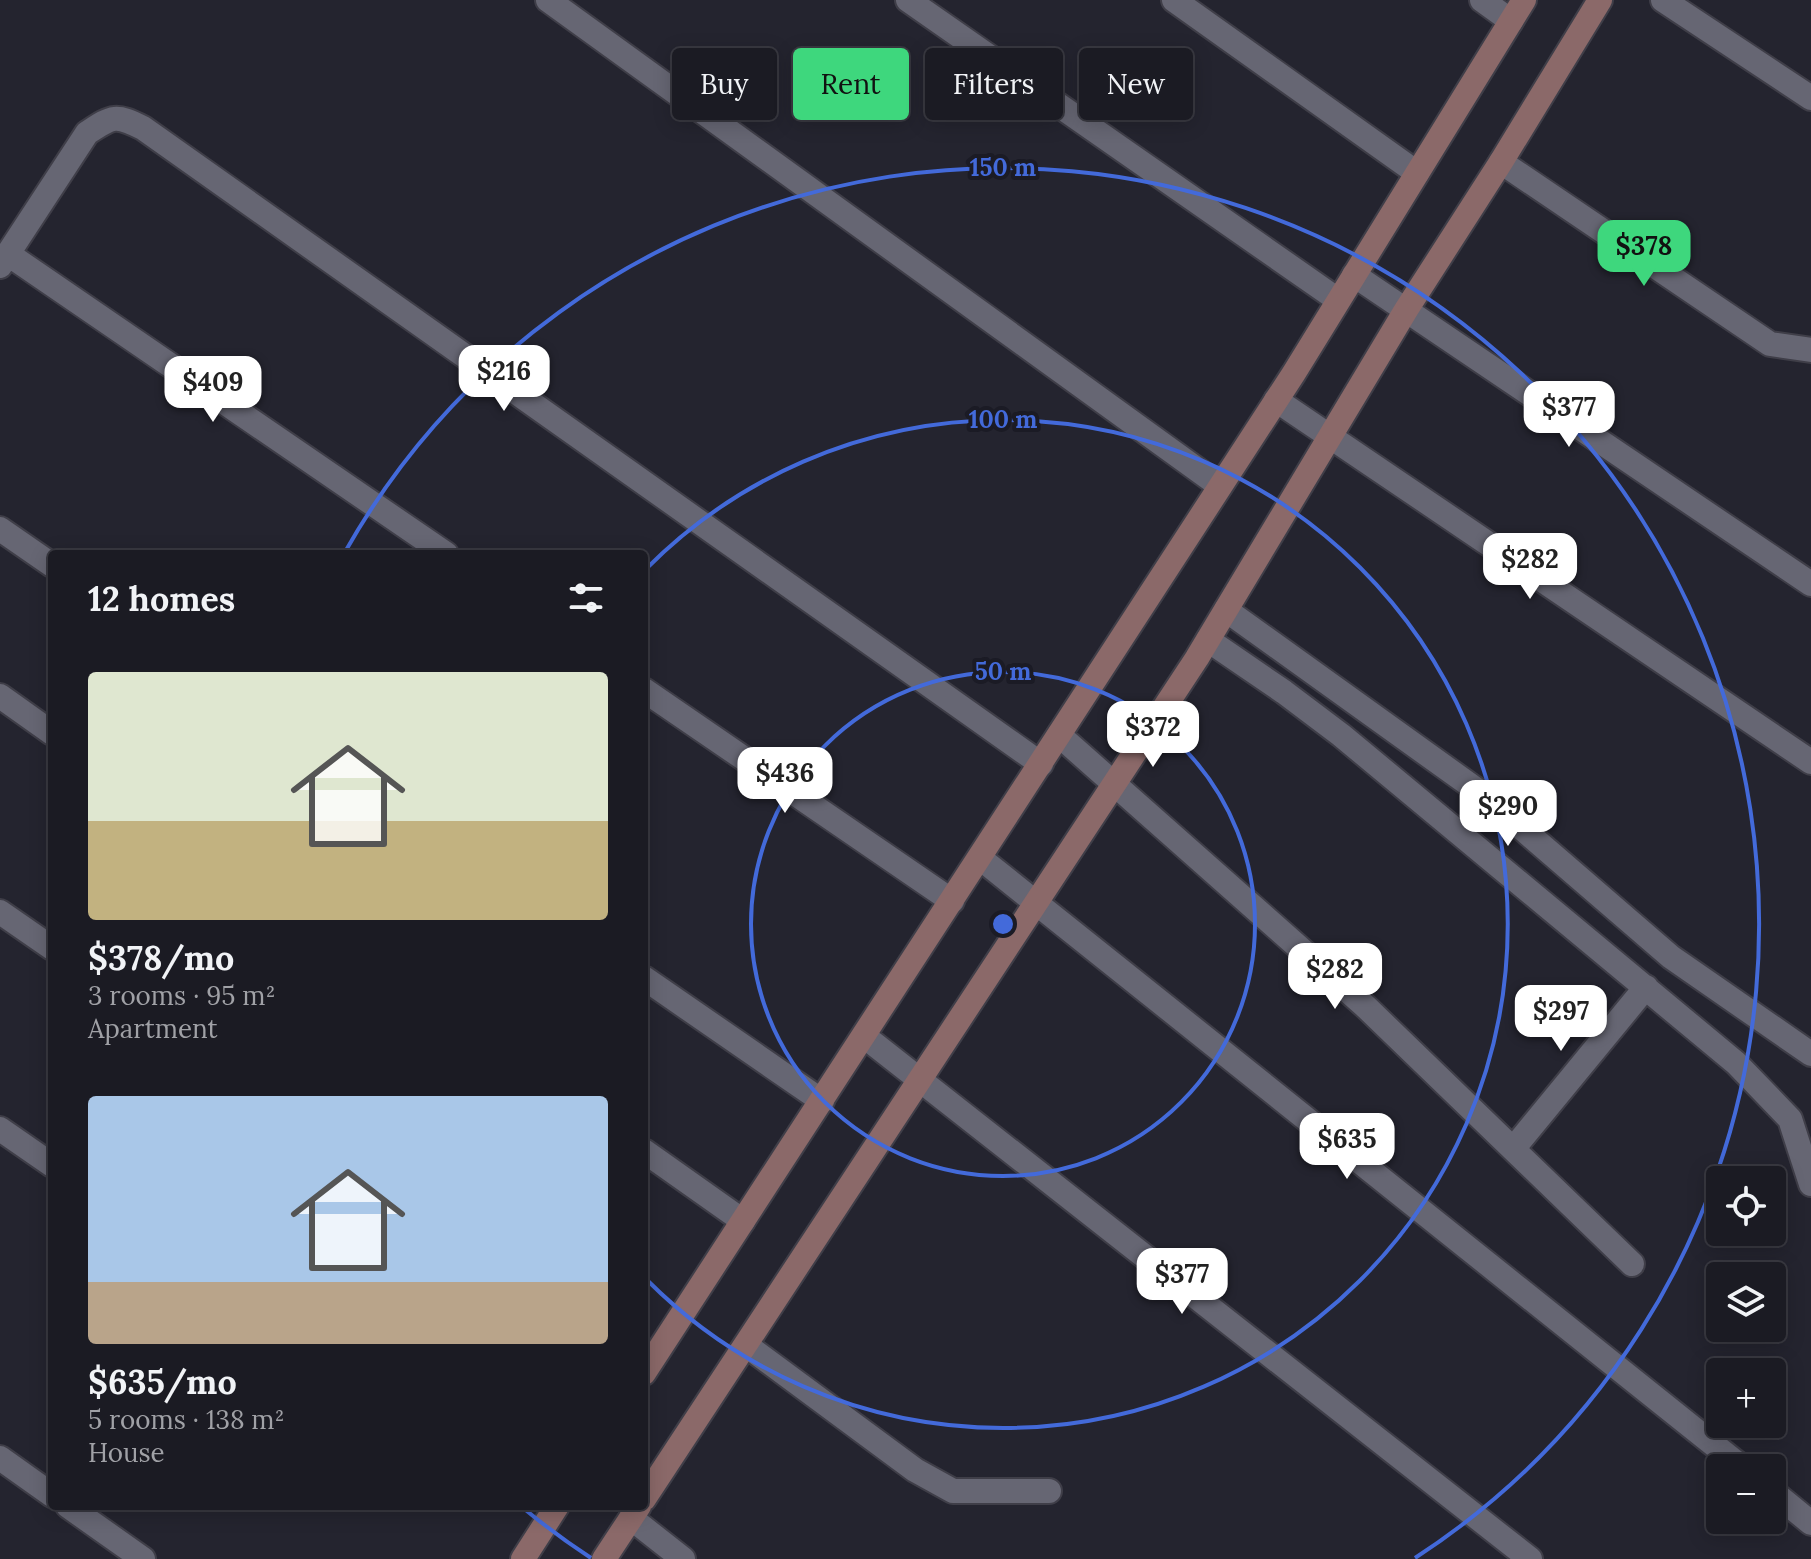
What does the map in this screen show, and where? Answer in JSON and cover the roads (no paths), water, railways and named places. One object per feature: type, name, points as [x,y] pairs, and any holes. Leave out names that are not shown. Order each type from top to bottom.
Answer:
[{"type":"street","points":[[548,0],[1220,486]]},
{"type":"street","points":[[908,0],[1338,300]]},
{"type":"street","points":[[1174,0],[1417,173]]},
{"type":"street","points":[[648,1363],[822,1101],[1276,400],[1518,10],[1482,0]]},
{"type":"street","points":[[648,1492],[1208,640],[1406,310],[1600,0]]},
{"type":"street","points":[[1663,0],[1811,98]]},
{"type":"street","points":[[440,550],[4,260],[87,133],[105,121],[122,117],[143,128],[1041,764]]},
{"type":"street","points":[[1501,162],[1770,344],[1811,350]]},
{"type":"street","points":[[1354,275],[1811,584]]},
{"type":"street","points":[[1276,400],[1811,762]]},
{"type":"street","points":[[0,529],[48,562]]},
{"type":"street","points":[[1226,610],[1481,793],[1671,957],[1811,1054]]},
{"type":"street","points":[[1208,640],[1341,735],[1736,1063],[1790,1119],[1811,1184]]},
{"type":"street","points":[[648,693],[952,901]]},
{"type":"street","points":[[0,696],[48,730]]},
{"type":"street","points":[[1059,735],[1365,1006],[1632,1264]]},
{"type":"street","points":[[980,858],[1726,1454]]},
{"type":"street","points":[[0,912],[48,945]]},
{"type":"street","points":[[648,981],[822,1101]]},
{"type":"street","points":[[1513,1149],[1646,987]]},
{"type":"street","points":[[864,1036],[1530,1559]]},
{"type":"street","points":[[0,1129],[48,1162]]},
{"type":"street","points":[[648,1154],[743,1221]]},
{"type":"street","points":[[746,1345],[915,1470],[953,1491],[1049,1491]]},
{"type":"street","points":[[0,1458],[48,1492]]},
{"type":"street","points":[[1786,1502],[1811,1523]]},
{"type":"street","points":[[74,1510],[143,1559]]},
{"type":"street","points":[[523,1559],[549,1510]]},
{"type":"street","points":[[604,1559],[636,1510]]},
{"type":"street","points":[[641,1510],[683,1559]]}]
